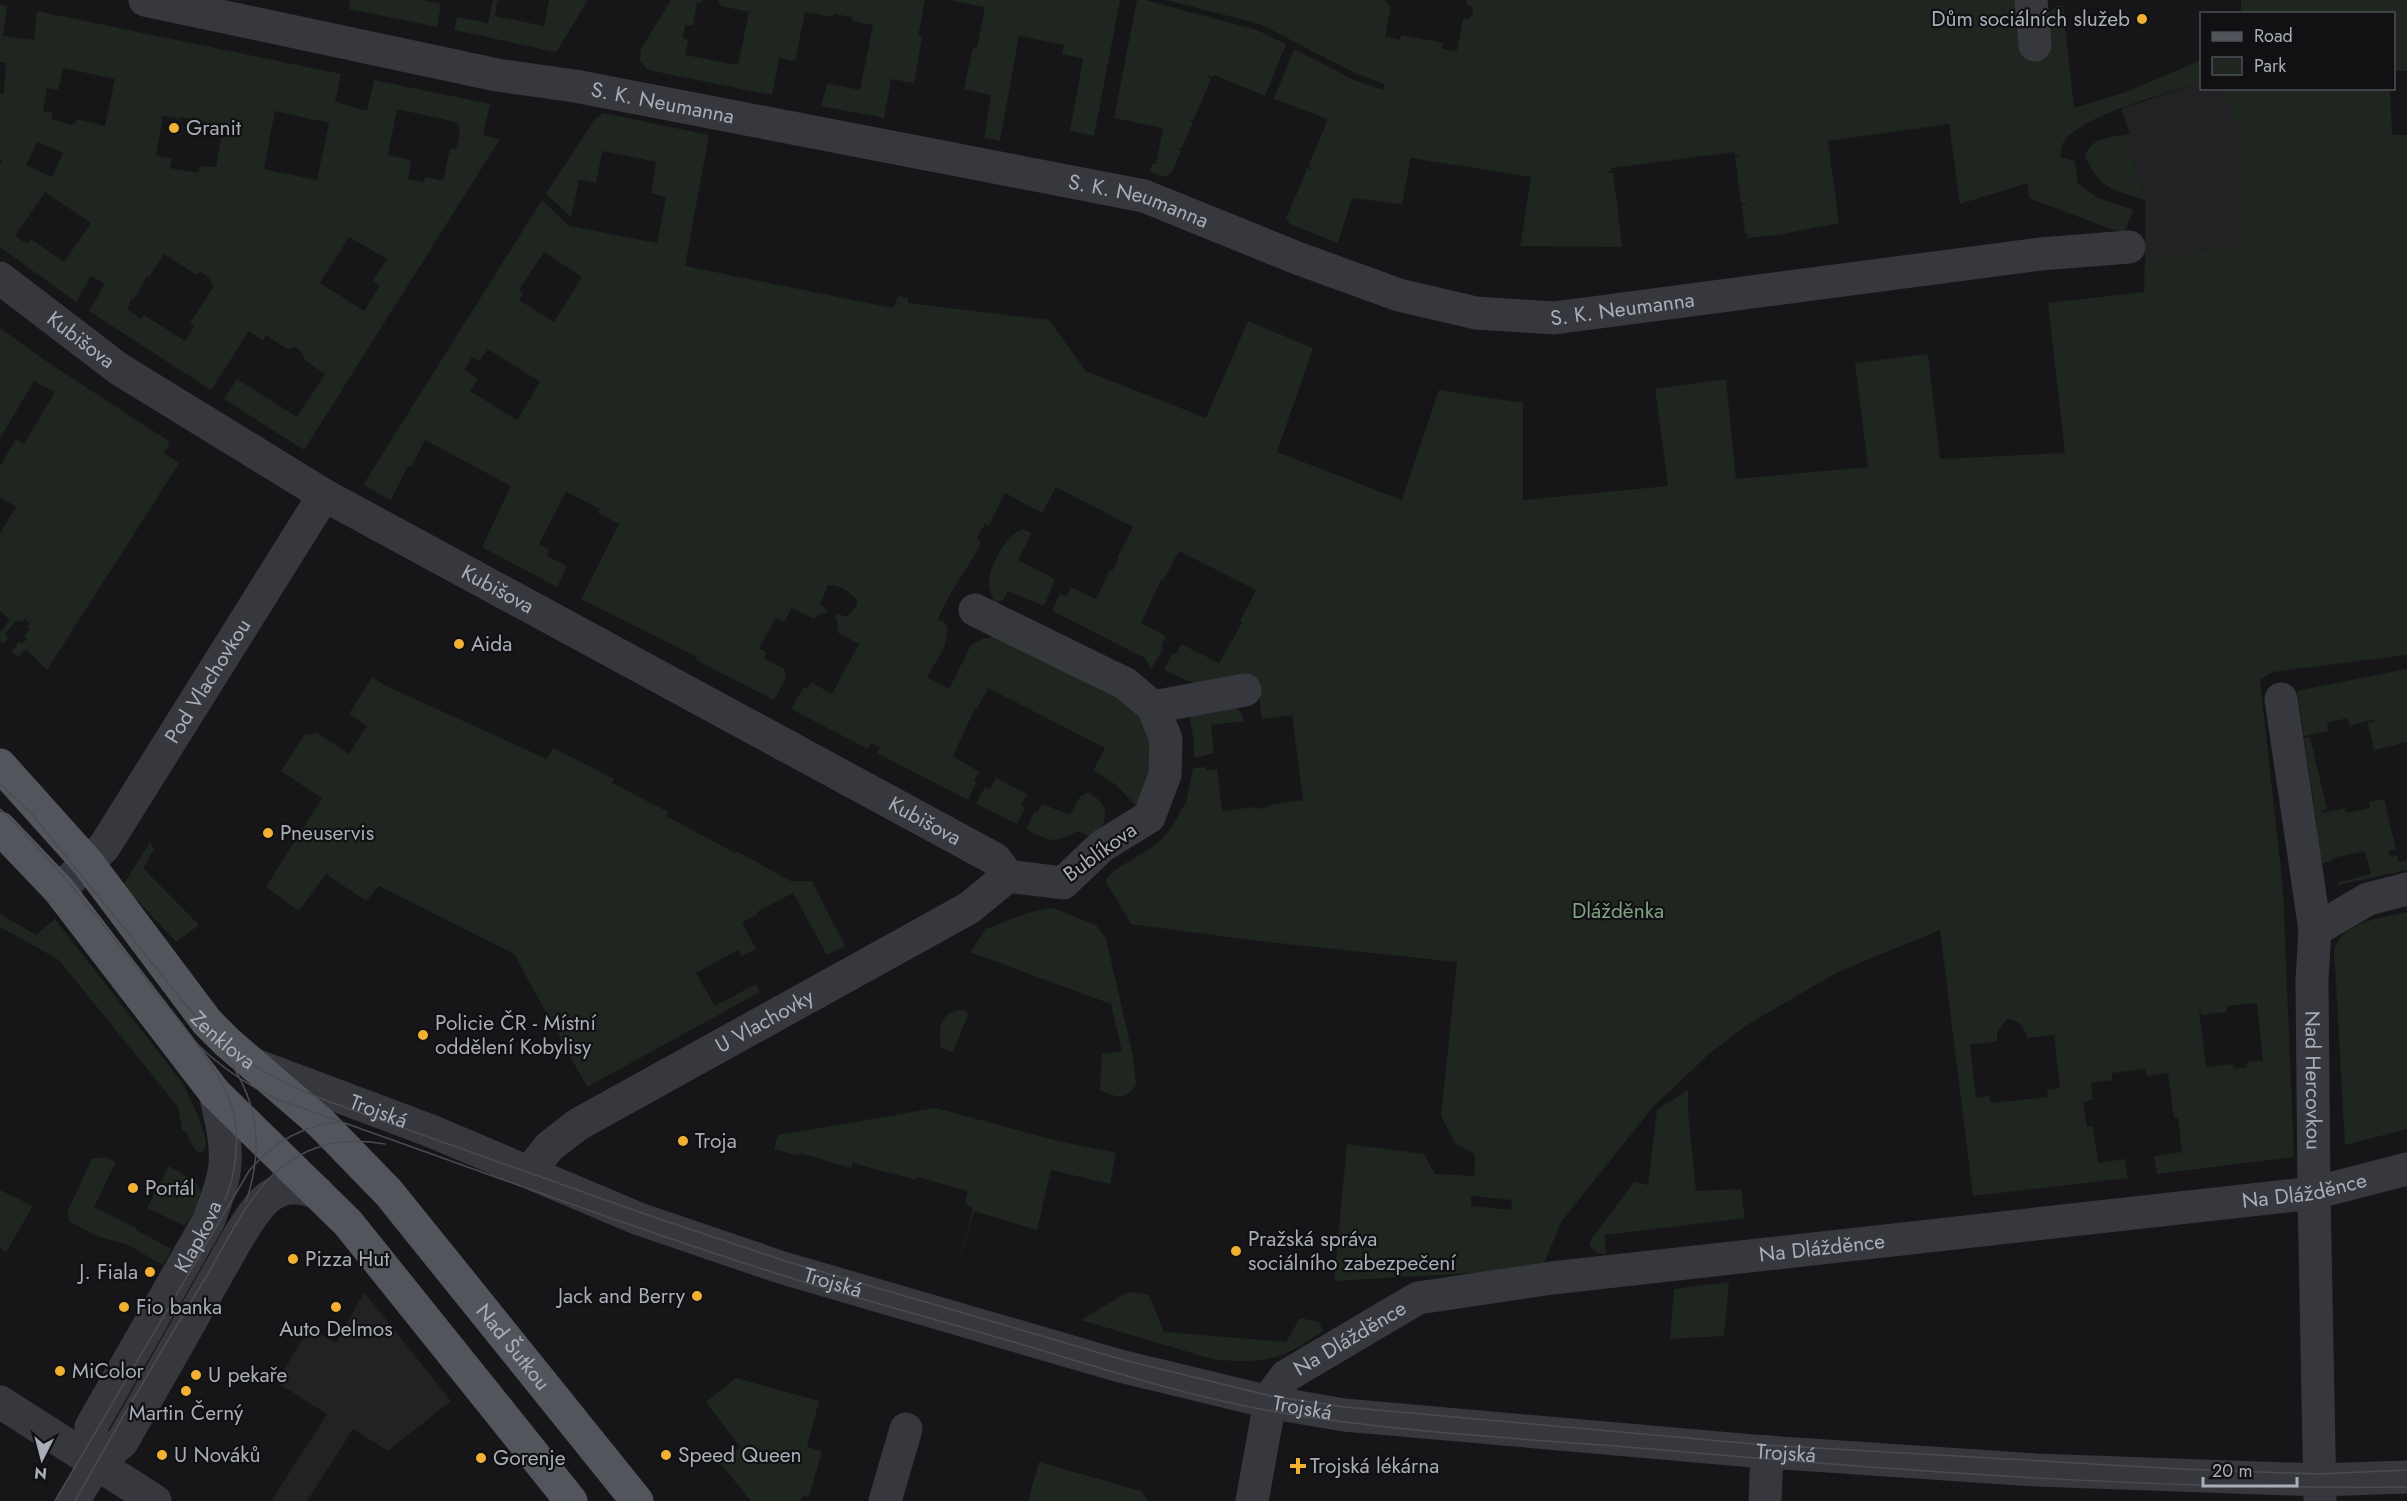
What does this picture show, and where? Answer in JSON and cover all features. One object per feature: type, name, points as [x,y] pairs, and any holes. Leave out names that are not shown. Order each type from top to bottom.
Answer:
[{"type":"main road","name":"Zenklova","points":[[0,765],[87,862],[207,1022],[251,1064],[322,1124],[389,1193]]},
{"type":"main road","name":"Zenklova","points":[[0,828],[59,890],[215,1093],[348,1222],[571,1501]]},
{"type":"main road","name":"Nad Šutkou","points":[[389,1193],[637,1501]]},
{"type":"street","name":"S. K. Neumanna","points":[[145,0],[497,75],[575,86],[1144,196],[1297,258],[1399,295],[1476,314],[1554,318],[2040,254],[2129,248]]},
{"type":"street","points":[[2031,0],[2035,45]]},
{"type":"street","name":"Kubišova","points":[[0,278],[119,369],[324,495],[995,859],[1008,876]]},
{"type":"street","name":"Pod Vlachovkou","points":[[87,862],[104,847],[324,495]]},
{"type":"street","name":"Bublíkova","points":[[975,610],[1126,684],[1153,707],[1166,740],[1165,775],[1149,817],[1102,846],[1063,883],[1008,876]]},
{"type":"street","points":[[1153,707],[1245,690]]},
{"type":"street","name":"Nad Hercovkou","points":[[2281,699],[2314,930],[2312,979],[2319,1491]]},
{"type":"street","points":[[59,890],[87,862]]},
{"type":"street","name":"U Vlachovky","points":[[529,1172],[549,1147],[577,1125],[969,908],[1008,876]]},
{"type":"street","points":[[2314,930],[2368,899],[2407,889]]},
{"type":"street","name":"Trojská","points":[[251,1064],[431,1131],[639,1220],[783,1268],[1120,1366],[1269,1402],[1344,1414],[1767,1452],[2319,1491],[2407,1477]]},
{"type":"street","name":"Klapkova","points":[[96,1464],[91,1427],[209,1220],[218,1193],[225,1166],[224,1135],[215,1093]]},
{"type":"street","name":"Na Dlážděnce","points":[[1269,1402],[1286,1376],[1418,1298],[1552,1278],[2314,1193],[2407,1169]]},
{"type":"street","name":"Klapkova","points":[[73,1501],[96,1464],[122,1442],[230,1252],[262,1202],[280,1190],[292,1187],[318,1192]]},
{"type":"street","points":[[0,1402],[155,1501]]},
{"type":"street","points":[[1252,1501],[1269,1402]]},
{"type":"street","points":[[885,1501],[906,1428]]},
{"type":"street","points":[[1765,1501],[1767,1452]]},
{"type":"shaded area","points":[[2200,82],[2200,90],[2224,90],[2239,135],[2240,244],[2145,260],[2145,200],[2134,165],[2130,134],[2121,109]]},
{"type":"shaded area","points":[[364,1292],[451,1401],[388,1451],[353,1429],[307,1501],[271,1501],[327,1414],[276,1382],[310,1328],[336,1343]]},
{"type":"green space","points":[[350,0],[423,0],[441,4],[437,27],[349,9]]},
{"type":"green space","points":[[493,0],[502,0],[497,1],[495,16],[544,26],[549,0],[588,0],[556,52],[454,30],[457,17],[488,23]]},
{"type":"green space","points":[[671,0],[703,0],[701,3],[697,2],[693,25],[685,25],[683,38],[688,40],[685,55],[738,65],[749,12],[721,6],[718,0],[925,0],[918,36],[922,37],[914,83],[891,79],[884,118],[821,106],[827,85],[860,90],[873,25],[852,21],[852,17],[834,14],[833,17],[805,12],[795,61],[779,58],[772,95],[648,70],[640,61],[641,49]]},
{"type":"green space","points":[[948,0],[1120,0],[1094,136],[1070,131],[1083,58],[1062,54],[1064,45],[1019,36],[1000,141],[984,138],[991,95],[964,89],[973,47],[977,48],[985,7]]},
{"type":"green space","points":[[1137,0],[1145,0],[1257,30],[1286,44],[1265,96],[1214,75],[1212,77],[1206,75],[1211,79],[1193,121],[1187,120],[1193,123],[1181,149],[1175,148],[1181,151],[1172,172],[1164,177],[1150,172],[1152,164],[1156,164],[1163,128],[1114,118]]},
{"type":"green space","points":[[1166,0],[1384,0],[1391,6],[1385,37],[1400,40],[1401,35],[1443,43],[1442,48],[1449,51],[1457,50],[1463,19],[1468,19],[1473,14],[1473,7],[1466,3],[1467,0],[2015,0],[2047,20],[2052,9],[2063,6],[2074,108],[2126,92],[2200,60],[2200,82],[2106,114],[2072,133],[2063,143],[2060,157],[2075,161],[2078,184],[2096,197],[2133,210],[2124,234],[2029,198],[2027,183],[1960,204],[1949,124],[1828,141],[1839,223],[1778,235],[1746,238],[1752,234],[1745,234],[1742,205],[1748,203],[1741,203],[1735,157],[1741,155],[1735,155],[1734,152],[1612,168],[1612,171],[1606,172],[1613,173],[1619,219],[1612,220],[1619,220],[1622,247],[1520,246],[1523,229],[1529,230],[1523,228],[1531,177],[1411,158],[1410,161],[1403,160],[1410,162],[1402,204],[1352,198],[1338,243],[1290,224],[1286,219],[1295,197],[1301,198],[1296,196],[1307,168],[1313,170],[1308,166],[1326,124],[1332,125],[1326,123],[1325,118],[1274,99],[1294,49],[1354,80],[1383,90],[1384,84],[1357,74],[1260,24]]},
{"type":"green space","points":[[2241,0],[2407,0],[2407,71],[2395,71],[2395,12],[2241,12]]},
{"type":"green space","points":[[0,5],[7,6],[3,36],[34,40],[37,11],[341,74],[335,102],[367,111],[374,80],[490,104],[483,135],[500,139],[304,450],[224,399],[237,379],[297,417],[325,374],[305,360],[302,353],[295,347],[287,349],[266,335],[263,341],[249,331],[211,390],[89,311],[105,284],[91,276],[76,302],[0,247],[0,163],[2,161],[0,159],[0,94],[4,94],[6,63],[0,62]],"holes":[[[63,68],[115,79],[105,126],[76,119],[75,125],[52,120],[53,113],[43,111],[47,88],[58,90]],[[397,109],[456,122],[460,132],[459,139],[456,150],[450,149],[443,181],[425,177],[424,182],[408,179],[411,160],[388,155]],[[275,111],[329,123],[317,180],[264,169]],[[163,116],[179,119],[180,117],[223,127],[216,167],[200,166],[198,173],[170,168],[172,159],[156,156]],[[37,142],[63,153],[52,177],[26,165]],[[45,192],[91,223],[64,262],[31,239],[27,244],[15,236]],[[349,237],[387,259],[373,281],[380,285],[364,311],[320,283]],[[164,254],[195,274],[201,272],[214,286],[190,323],[194,326],[185,341],[144,315],[141,319],[127,309],[147,276],[149,277]]]},
{"type":"green space","name":"Dlážděnka","points":[[2224,90],[2390,90],[2392,135],[2407,135],[2407,655],[2273,672],[2260,680],[2283,889],[2294,1157],[2157,1174],[2154,1156],[2182,1152],[2178,1118],[2174,1118],[2168,1073],[2147,1076],[2146,1069],[2112,1073],[2112,1080],[2091,1083],[2093,1100],[2083,1102],[2087,1127],[2093,1126],[2098,1163],[2125,1159],[2128,1178],[1973,1196],[1940,930],[1838,972],[1747,1025],[1708,1055],[1653,1107],[1561,1222],[1543,1266],[1506,1271],[1334,1281],[1347,1144],[1424,1154],[1435,1174],[1474,1176],[1475,1154],[1456,1144],[1441,1116],[1457,962],[1250,940],[1131,924],[1105,880],[1115,870],[1157,844],[1170,830],[1186,802],[1193,768],[1205,767],[1206,771],[1217,769],[1222,811],[1254,807],[1255,809],[1303,800],[1292,715],[1262,719],[1257,679],[1202,687],[1164,670],[1173,652],[1176,654],[1181,644],[1219,663],[1242,623],[1240,621],[1256,590],[1179,551],[1163,581],[1161,580],[1141,623],[1166,636],[1161,646],[1164,648],[1151,669],[1145,658],[1052,611],[1060,594],[1066,597],[1071,587],[1096,599],[1110,570],[1112,571],[1119,559],[1117,558],[1133,527],[1056,487],[1042,513],[1005,493],[989,526],[985,524],[977,538],[981,543],[942,610],[938,620],[943,621],[948,628],[944,648],[927,677],[949,689],[971,645],[982,639],[993,637],[1112,693],[1147,724],[1155,764],[1136,805],[1116,785],[1094,769],[1105,748],[988,688],[977,709],[975,708],[953,756],[979,772],[968,800],[877,753],[880,747],[871,743],[868,749],[791,709],[803,688],[807,688],[812,683],[832,694],[859,644],[837,632],[838,623],[835,617],[838,614],[847,617],[857,605],[857,600],[844,589],[828,585],[820,604],[827,610],[826,613],[819,614],[814,619],[792,608],[784,622],[776,618],[759,648],[767,653],[764,658],[784,669],[786,678],[774,700],[696,660],[697,657],[581,599],[619,524],[598,513],[600,509],[566,492],[539,544],[549,550],[547,556],[567,566],[557,587],[482,547],[511,486],[425,440],[411,467],[408,466],[391,500],[363,485],[542,200],[569,226],[657,243],[666,197],[651,193],[656,162],[602,151],[596,183],[579,180],[571,217],[546,194],[594,120],[603,113],[709,135],[685,266],[893,308],[898,296],[908,298],[908,303],[1049,320],[1086,371],[1206,418],[1248,321],[1313,348],[1277,452],[1402,500],[1439,390],[1523,403],[1523,500],[1668,486],[1655,389],[1726,379],[1736,479],[1868,467],[1855,363],[1928,354],[1940,459],[2065,453],[2048,303],[2144,292],[2145,260],[2240,244],[2239,135]],"holes":[[[544,252],[582,277],[554,322],[519,300],[523,293],[519,290]],[[488,349],[540,382],[517,420],[470,391],[478,379],[464,370],[472,357],[479,361]],[[2257,1003],[2263,1061],[2247,1062],[2247,1067],[2234,1069],[2233,1064],[2206,1067],[2199,1009],[2202,1015],[2227,1012],[2227,1006]],[[2007,1019],[2011,1019],[2020,1025],[2027,1038],[2054,1035],[2060,1088],[2047,1090],[2048,1097],[1991,1103],[1989,1096],[1976,1098],[1970,1045],[1997,1041],[1997,1033]],[[1471,1196],[1512,1200],[1511,1210],[1471,1206]]]},
{"type":"green space","points":[[2130,134],[2134,165],[2145,200],[2116,190],[2102,182],[2085,156],[2088,149],[2097,141]]},
{"type":"green space","points":[[0,328],[170,442],[164,453],[179,463],[185,454],[47,670],[26,649],[18,657],[12,651],[19,642],[22,644],[27,639],[24,636],[30,629],[27,627],[30,623],[25,619],[14,623],[5,634],[8,638],[3,644],[0,641],[0,632],[10,620],[0,611],[0,533],[16,507],[0,497],[0,466],[16,439],[24,444],[55,392],[34,381],[0,438]]},
{"type":"green space","points":[[1022,529],[1032,533],[1018,560],[1055,579],[1044,606],[1008,591],[1003,600],[995,603],[989,585],[991,570],[999,553],[1010,538]]},
{"type":"green space","points":[[2407,669],[2407,742],[2374,750],[2368,723],[2375,721],[2374,719],[2350,726],[2348,718],[2327,723],[2328,731],[2304,736],[2297,691]]},
{"type":"green space","points":[[372,677],[384,685],[547,759],[553,748],[614,779],[612,783],[668,812],[666,816],[735,853],[737,851],[790,881],[812,881],[845,946],[827,955],[793,893],[757,912],[757,915],[742,922],[756,949],[742,956],[738,950],[696,973],[715,1006],[756,984],[760,992],[587,1087],[514,954],[379,886],[366,901],[326,874],[299,911],[266,887],[322,798],[281,771],[304,735],[317,733],[349,754],[367,726],[349,714]]},
{"type":"green space","points":[[1236,706],[1244,721],[1211,725],[1214,753],[1194,758],[1194,742],[1189,715]]},
{"type":"green space","points":[[2310,737],[2327,809],[2321,813],[2345,808],[2346,813],[2370,808],[2369,802],[2384,799],[2396,849],[2389,851],[2390,857],[2397,856],[2399,862],[2407,860],[2407,870],[2338,885],[2337,883],[2371,874],[2365,851],[2318,864],[2317,826],[2304,738]]},
{"type":"green space","points":[[996,778],[1027,794],[1021,805],[1025,808],[1017,824],[976,804],[985,787],[990,790]]},
{"type":"green space","points":[[1086,792],[1100,801],[1105,812],[1102,825],[1092,837],[1077,831],[1063,838],[1052,840],[1026,829],[1034,812],[1037,813],[1042,804],[1070,815],[1081,795],[1083,796]]},
{"type":"green space","points":[[150,842],[154,849],[143,868],[199,925],[176,942],[123,885]]},
{"type":"green space","points":[[1053,908],[1096,925],[1106,939],[1133,1056],[1136,1084],[1124,1096],[1116,1096],[1100,1090],[1102,1054],[1122,1051],[1111,1004],[970,952],[986,929],[1027,913]]},
{"type":"green space","points":[[2407,912],[2407,1129],[2345,1145],[2334,951],[2338,941],[2346,932],[2357,926],[2382,917]]},
{"type":"green space","points":[[0,914],[36,935],[55,919],[184,1085],[199,1118],[206,1140],[205,1150],[200,1153],[195,1150],[186,1132],[182,1130],[178,1107],[59,960],[0,927]]},
{"type":"green space","points":[[959,1010],[966,1011],[968,1015],[953,1052],[941,1048],[940,1030],[947,1015]]},
{"type":"green space","points":[[1688,1090],[1696,1191],[1741,1189],[1745,1218],[1605,1235],[1606,1255],[1596,1252],[1589,1246],[1592,1238],[1634,1182],[1648,1185],[1657,1110]]},
{"type":"green space","points":[[936,1108],[1058,1141],[1116,1153],[1110,1184],[1051,1170],[1037,1230],[974,1211],[957,1270],[973,1208],[965,1204],[968,1191],[853,1163],[851,1168],[800,1153],[799,1156],[774,1149],[778,1135]]},
{"type":"green space","points":[[105,1157],[116,1162],[94,1207],[172,1249],[163,1265],[126,1244],[96,1236],[69,1221],[67,1212],[92,1159]]},
{"type":"green space","points":[[169,1166],[195,1182],[201,1190],[198,1206],[185,1226],[147,1208]]},
{"type":"green space","points":[[0,1190],[33,1206],[6,1252],[0,1248]]},
{"type":"green space","points":[[1729,1282],[1724,1336],[1670,1339],[1674,1289]]},
{"type":"green space","points":[[1128,1292],[1149,1295],[1164,1332],[1286,1342],[1300,1318],[1319,1322],[1323,1331],[1282,1355],[1262,1360],[1232,1361],[1212,1359],[1081,1320]]},
{"type":"green space","points":[[736,1378],[819,1401],[807,1447],[822,1451],[809,1497],[802,1495],[800,1501],[751,1501],[720,1463],[740,1447],[706,1402]]},
{"type":"green space","points":[[1039,1462],[1141,1491],[1148,1501],[1028,1501]]},
{"type":"tram line","points":[[0,784],[31,813],[194,1015]]},
{"type":"tram line","points":[[0,809],[61,873],[99,919],[187,1031],[220,1079],[233,1111],[236,1133],[234,1168],[225,1200]]},
{"type":"tram line","points":[[189,1009],[238,1054],[291,1086],[333,1103],[642,1213],[785,1261],[1124,1360],[1271,1396],[1344,1407],[1765,1445],[2180,1469],[2318,1474],[2407,1470]]},
{"type":"tram line","points":[[197,1044],[236,1076],[279,1100],[650,1232],[828,1289],[1128,1376],[1235,1404],[1320,1419],[1467,1435],[1942,1472],[2221,1486],[2407,1487]]},
{"type":"tram line","points":[[220,1048],[243,1084],[254,1122],[255,1161],[246,1202]]},
{"type":"tram line","points":[[55,1501],[249,1171],[278,1144],[312,1127],[338,1122]]},
{"type":"tram line","points":[[75,1501],[232,1230],[271,1176],[293,1159],[318,1147],[357,1141],[385,1144]]},
{"type":"place","name":"Dům sociálních služeb","points":[[2142,19]]},
{"type":"place","name":"Granit","points":[[174,128]]},
{"type":"place","name":"Aida","points":[[459,644]]},
{"type":"place","name":"Pneuservis","points":[[268,833]]},
{"type":"place","name":"Policie ČR - Místní oddělení Kobylisy","points":[[423,1035]]},
{"type":"place","name":"Troja","points":[[683,1141]]},
{"type":"place","name":"Portál","points":[[133,1188]]},
{"type":"place","name":"Pražská správa sociálního zabezpečení","points":[[1236,1251]]},
{"type":"place","name":"Pizza Hut","points":[[293,1259]]},
{"type":"place","name":"J. Fiala","points":[[150,1272]]},
{"type":"place","name":"Jack and Berry","points":[[697,1296]]},
{"type":"place","name":"Fio banka","points":[[124,1307]]},
{"type":"place","name":"Auto Delmos","points":[[336,1307]]},
{"type":"place","name":"MiColor","points":[[60,1371]]},
{"type":"place","name":"U pekaře","points":[[196,1375]]},
{"type":"place","name":"Martin Černý","points":[[186,1391]]},
{"type":"place","name":"U Nováků","points":[[162,1455]]},
{"type":"place","name":"Speed Queen","points":[[666,1455]]},
{"type":"place","name":"Gorenje","points":[[481,1458]]},
{"type":"place","name":"Trojská lékárna","points":[[1298,1466]]}]
